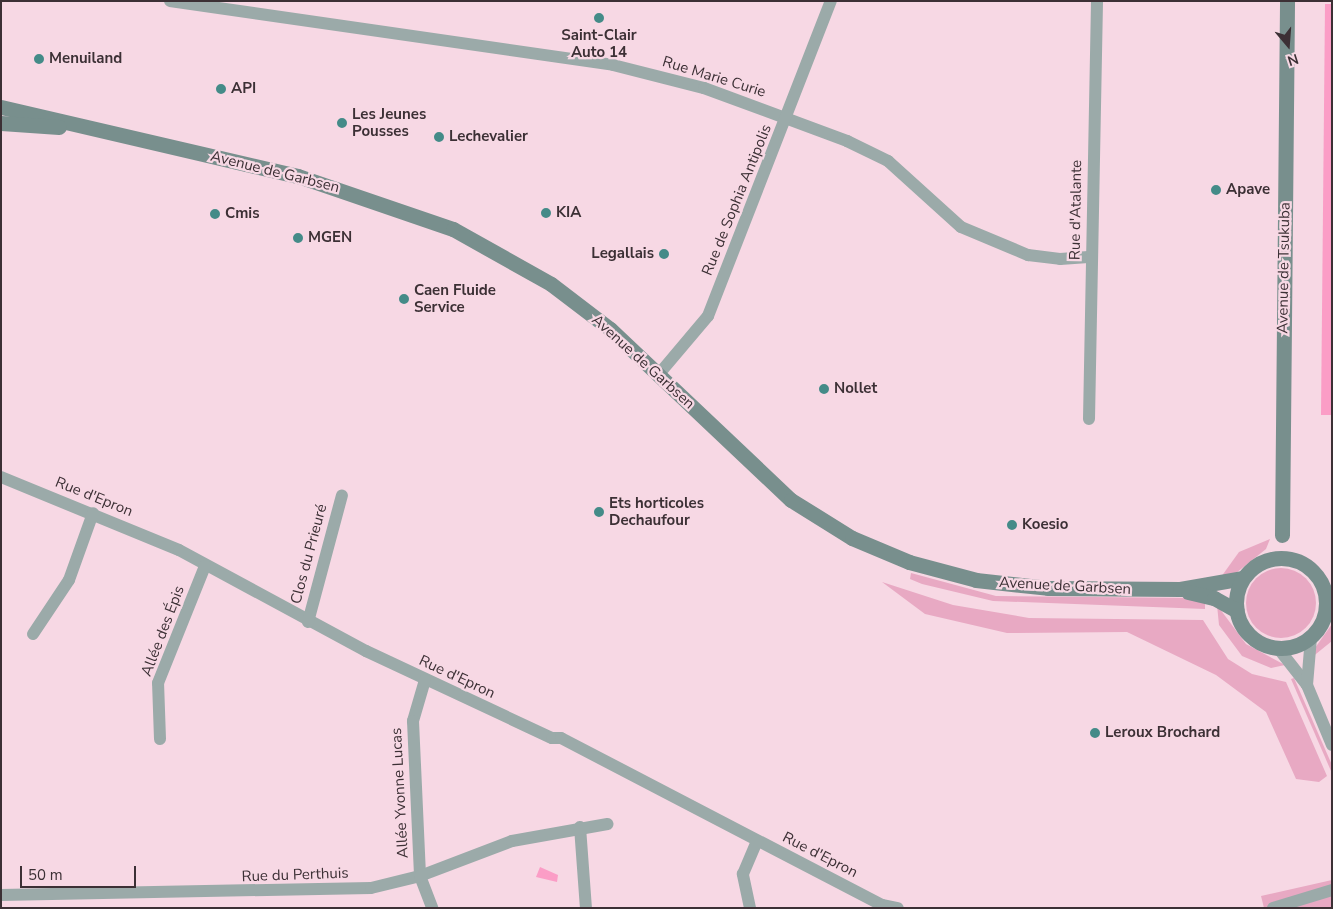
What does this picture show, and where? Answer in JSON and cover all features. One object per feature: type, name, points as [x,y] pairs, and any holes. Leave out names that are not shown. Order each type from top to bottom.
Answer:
[{"type":"main road","name":"Avenue de Tsukuba","points":[[1282,535],[1287,1]]},
{"type":"main road","name":"Avenue de Garbsen","points":[[1,107],[298,176],[453,229],[551,284],[660,374],[791,500],[880,551],[933,571],[976,580],[1048,588],[1180,589]]},
{"type":"main road","name":"Avenue de Garbsen","points":[[1,123],[90,127]]},
{"type":"main road","points":[[1282,535],[1298,561],[1326,581],[1328,616],[1311,638],[1296,646],[1278,648],[1251,636],[1236,611],[1214,598],[1180,589],[1244,578],[1264,561],[1282,535]]},
{"type":"main road","points":[[1264,561],[1298,561]]},
{"type":"main road","points":[[1236,611],[1244,578]]},
{"type":"street","name":"Rue Marie Curie","points":[[170,1],[244,7],[612,64],[704,88],[788,118],[888,161],[961,227],[1028,254],[1060,260],[1092,257]]},
{"type":"street","name":"Rue de Sophia Antipolis","points":[[660,374],[684,350],[708,316],[788,118],[831,1]]},
{"type":"street","name":"Rue d'Atalante","points":[[1089,419],[1096,1]]},
{"type":"street","name":"Rue d'Epron","points":[[1,477],[92,513],[205,566],[308,622],[425,680],[605,759],[622,774],[883,906],[898,908]]},
{"type":"street","name":"Clos du Prieuré","points":[[308,622],[342,495]]},
{"type":"street","points":[[33,634],[69,580],[92,513]]},
{"type":"street","name":"Allée des Épis","points":[[160,739],[158,683],[205,566]]},
{"type":"street","points":[[1307,685],[1311,638]]},
{"type":"street","points":[[1278,648],[1307,685],[1332,745]]},
{"type":"street","name":"Allée Yvonne Lucas","points":[[425,680],[413,721],[420,876],[432,908]]},
{"type":"street","name":"Rue du Perthuis","points":[[1,895],[80,902],[333,892],[420,876],[512,841],[580,827],[607,824]]},
{"type":"street","points":[[580,827],[586,908]]},
{"type":"street","points":[[750,908],[742,874],[756,841]]},
{"type":"street","points":[[1273,908],[1332,890]]},
{"type":"shaded area","points":[[1325,4],[1332,4],[1332,415],[1321,415]]},
{"type":"shaded area","points":[[1270,539],[1266,549],[1236,573],[1221,577],[1239,552]]},
{"type":"shaded area","points":[[1274,568],[1288,568],[1301,574],[1310,583],[1316,596],[1314,616],[1306,628],[1288,638],[1274,638],[1261,632],[1252,623],[1246,610],[1246,596],[1252,583],[1261,574]]},
{"type":"shaded area","points":[[911,573],[996,596],[1195,598],[1205,599],[1205,609],[993,601],[922,584],[910,579]]},
{"type":"shaded area","points":[[882,582],[953,605],[1029,618],[1203,620],[1228,659],[1252,674],[1286,682],[1327,776],[1319,782],[1296,779],[1266,712],[1216,675],[1127,632],[1007,633],[925,614]]},
{"type":"shaded area","points":[[1217,605],[1246,644],[1285,665],[1271,668],[1242,656],[1219,625]]},
{"type":"shaded area","points":[[1332,624],[1332,641],[1311,658],[1315,648]]},
{"type":"shaded area","points":[[1294,678],[1332,765],[1331,771],[1291,679]]},
{"type":"shaded area","points":[[540,867],[558,875],[557,882],[536,877]]},
{"type":"shaded area","points":[[1332,880],[1332,908],[1264,908],[1261,896]]},
{"type":"place","name":"Saint-Clair Auto 14","points":[[599,18]]},
{"type":"place","name":"Menuiland","points":[[39,59]]},
{"type":"place","name":"API","points":[[221,89]]},
{"type":"place","name":"Les Jeunes Pousses","points":[[342,123]]},
{"type":"place","name":"Lechevalier","points":[[439,137]]},
{"type":"place","name":"Apave","points":[[1216,190]]},
{"type":"place","name":"KIA","points":[[546,213]]},
{"type":"place","name":"Cmis","points":[[215,214]]},
{"type":"place","name":"MGEN","points":[[298,238]]},
{"type":"place","name":"Legallais","points":[[664,254]]},
{"type":"place","name":"Caen Fluide Service","points":[[404,299]]},
{"type":"place","name":"Nollet","points":[[824,389]]},
{"type":"place","name":"Ets horticoles Dechaufour","points":[[599,512]]},
{"type":"place","name":"Koesio","points":[[1012,525]]},
{"type":"place","name":"Leroux Brochard","points":[[1095,733]]}]
